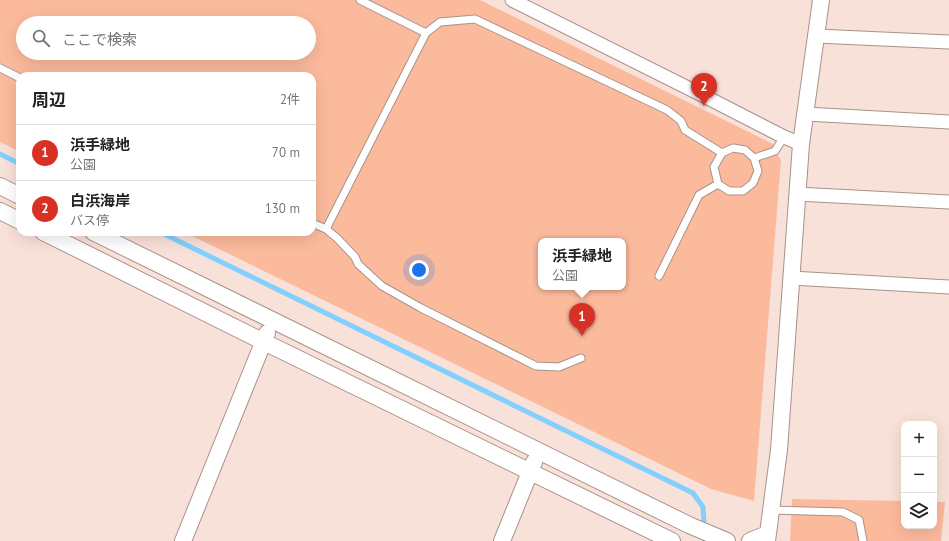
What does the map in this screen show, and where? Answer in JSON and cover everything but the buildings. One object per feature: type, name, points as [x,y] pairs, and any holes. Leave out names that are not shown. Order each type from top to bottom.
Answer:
[{"type":"street","points":[[513,0],[784,137],[801,144]]},
{"type":"street","points":[[750,541],[767,537],[779,450],[801,144],[821,0]]},
{"type":"street","points":[[816,36],[949,42]]},
{"type":"street","points":[[806,114],[949,122]]},
{"type":"street","points":[[0,186],[16,194]]},
{"type":"street","points":[[797,194],[949,202]]},
{"type":"street","points":[[0,211],[16,219]]},
{"type":"street","points":[[51,236],[264,342],[672,541]]},
{"type":"street","points":[[101,236],[689,525],[727,541]]},
{"type":"street","points":[[791,278],[949,287]]},
{"type":"street","points":[[182,541],[272,320]]},
{"type":"street","points":[[502,541],[538,451]]},
{"type":"lane","points":[[360,0],[426,33]]},
{"type":"lane","points":[[326,229],[426,33],[440,22],[475,18],[667,110],[681,121],[685,130],[722,152]]},
{"type":"lane","points":[[0,68],[16,76]]},
{"type":"lane","points":[[754,158],[775,151],[784,137]]},
{"type":"lane","points":[[733,148],[745,150],[754,158],[758,171],[753,183],[743,191],[729,191],[718,184],[714,167],[722,152],[733,148]]},
{"type":"lane","points":[[659,276],[699,195],[718,184]]},
{"type":"lane","points":[[316,225],[326,229],[337,238],[355,258],[358,264],[382,286],[421,308],[536,366],[559,368],[581,358]]},
{"type":"lane","points":[[771,510],[843,512],[859,520],[863,541]]},
{"type":"shaded area","points":[[0,0],[480,0],[773,144],[775,151],[781,160],[754,501],[711,489],[192,236],[316,236],[316,72],[16,72],[16,150],[0,142]]},
{"type":"shaded area","points":[[792,499],[901,501],[901,529],[937,529],[937,502],[945,502],[941,541],[790,541]]},
{"type":"waterway","points":[[0,154],[16,162]]},
{"type":"waterway","points":[[168,236],[693,493],[703,507],[705,541]]},
{"type":"place","name":"白浜海岸","points":[[704,106]]},
{"type":"place","name":"浜手緑地","points":[[582,336]]}]
